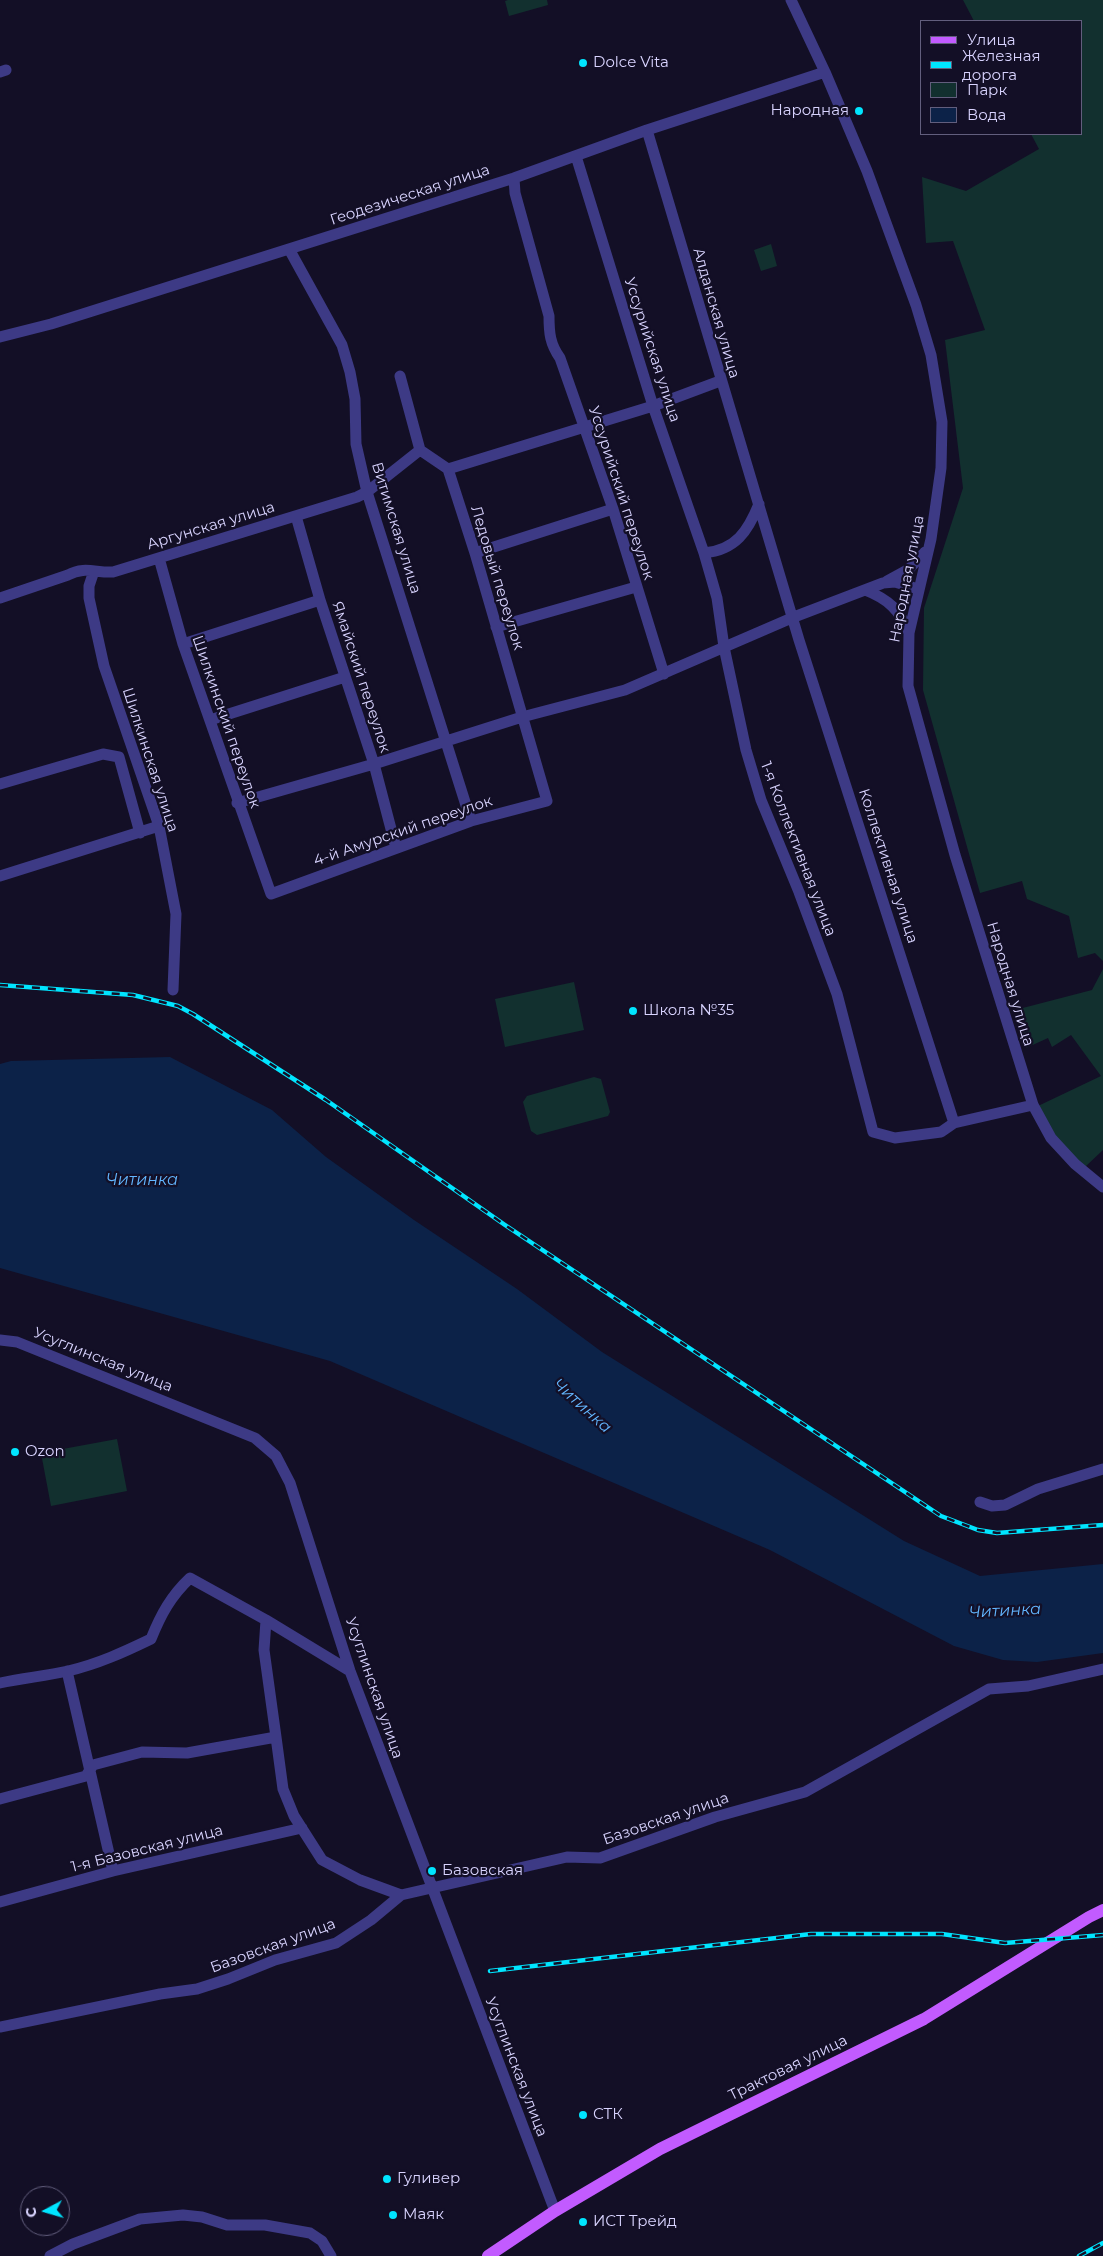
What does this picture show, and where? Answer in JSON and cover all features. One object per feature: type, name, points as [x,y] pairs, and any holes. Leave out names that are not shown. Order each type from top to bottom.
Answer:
[{"type":"main road","name":"Трактовая улица","points":[[488,2256],[556,2211],[660,2149],[924,2019],[1103,1910]]},
{"type":"street","name":"Народная улица","points":[[791,0],[825,72],[867,171],[916,305],[931,356],[942,422],[941,468],[929,546],[909,633],[908,686],[955,854],[1034,1105],[1052,1138],[1075,1164],[1103,1187]]},
{"type":"street","name":"Геодезическая улица","points":[[0,337],[51,324],[514,178],[647,130],[825,72]]},
{"type":"street","name":"Алданская улица","points":[[647,130],[720,381],[794,617]]},
{"type":"street","name":"Уссурийская улица","points":[[576,156],[653,406],[704,553],[717,598],[724,647]]},
{"type":"street","name":"Уссурийский переулок","points":[[514,178],[515,193],[549,316],[549,333],[552,346],[560,358],[613,509],[664,674]]},
{"type":"street","name":"Витимская улица","points":[[289,249],[342,345],[352,381],[355,399],[356,444],[367,492],[471,821]]},
{"type":"street","points":[[400,376],[420,450],[448,470],[653,406],[720,381]]},
{"type":"street","name":"Аргунская улица","points":[[0,598],[68,575],[77,570],[86,568],[94,572],[113,572],[357,497],[367,492],[420,450]]},
{"type":"street","name":"Ледовый переулок","points":[[448,470],[547,801]]},
{"type":"street","points":[[704,553],[713,552],[744,535],[759,504]]},
{"type":"street","points":[[474,553],[613,509]]},
{"type":"street","name":"Ямайский переулок","points":[[296,516],[320,600],[374,764],[396,848]]},
{"type":"street","points":[[237,803],[374,764],[522,716],[625,690],[794,617],[883,583],[909,569],[929,546]]},
{"type":"street","name":"Шилкинский переулок","points":[[158,558],[184,644],[237,803],[271,894]]},
{"type":"street","name":"Шилкинская улица","points":[[94,572],[89,586],[89,598],[104,666],[159,826],[176,914],[173,990]]},
{"type":"street","points":[[883,583],[895,582],[918,588]]},
{"type":"street","points":[[496,627],[636,587]]},
{"type":"street","points":[[865,590],[880,596],[893,605],[903,618],[909,633]]},
{"type":"street","points":[[184,644],[320,600]]},
{"type":"street","name":"Коллективная улица","points":[[794,617],[799,640],[954,1123]]},
{"type":"street","name":"1-я Коллективная улица","points":[[724,647],[746,750],[761,800],[799,892],[836,994],[873,1132],[895,1138],[941,1132],[954,1123]]},
{"type":"street","points":[[210,720],[345,678]]},
{"type":"street","points":[[0,784],[103,754],[119,757],[140,833]]},
{"type":"street","name":"4-й Амурский переулок","points":[[271,894],[471,821],[547,801]]},
{"type":"street","points":[[0,876],[159,826]]},
{"type":"street","points":[[954,1123],[1034,1105]]},
{"type":"street","name":"Усуглинская улица","points":[[0,1340],[17,1342],[255,1438],[276,1456],[290,1483],[350,1671],[556,2211]]},
{"type":"street","points":[[980,1502],[992,1506],[1006,1505],[1038,1489],[1103,1469]]},
{"type":"street","points":[[0,1683],[67,1671],[112,1658],[151,1639],[163,1610],[174,1593],[190,1578],[266,1620],[350,1671]]},
{"type":"street","points":[[266,1620],[264,1650],[283,1789],[294,1816],[322,1860],[360,1880],[401,1894]]},
{"type":"street","name":"Базовская улица","points":[[0,2027],[160,1994],[197,1989],[228,1980],[275,1960],[336,1943],[371,1920],[401,1894],[567,1857],[600,1858],[715,1817],[805,1792],[989,1689],[1028,1686],[1103,1669]]},
{"type":"street","points":[[67,1671],[112,1870]]},
{"type":"street","points":[[0,1799],[86,1776],[93,1766],[142,1752],[188,1752],[276,1737]]},
{"type":"street","name":"1-я Базовская улица","points":[[0,1902],[112,1870],[302,1828]]},
{"type":"street","points":[[50,2256],[73,2244],[140,2219],[183,2214],[202,2217],[227,2225],[265,2225],[310,2233],[322,2241],[331,2256]]},
{"type":"green space","points":[[547,0],[548,5],[509,16],[505,1]]},
{"type":"green space","points":[[963,0],[1103,0],[1103,961],[1095,953],[1078,958],[1069,916],[1027,899],[1022,881],[980,893],[923,690],[924,608],[963,488],[945,340],[985,330],[953,241],[926,243],[922,177],[966,191],[1039,149],[1032,135],[1083,135],[1083,20],[973,20]]},
{"type":"green space","points":[[771,244],[777,266],[761,271],[754,250]]},
{"type":"green space","points":[[1103,969],[1103,1150],[1085,1167],[1052,1134],[1038,1106],[1101,1076],[1071,1035],[1052,1047],[1048,1038],[1026,1048],[1015,1010],[1092,990]]},
{"type":"green space","points":[[574,982],[584,1030],[505,1047],[495,999]]},
{"type":"green space","points":[[594,1077],[601,1079],[610,1112],[608,1116],[537,1135],[531,1131],[523,1102],[527,1096]]},
{"type":"green space","points":[[117,1439],[127,1491],[51,1506],[41,1453]]},
{"type":"water","name":"Читинка","points":[[170,1057],[272,1110],[326,1157],[414,1220],[517,1289],[602,1352],[904,1541],[980,1576],[1103,1564],[1103,1653],[1037,1662],[1003,1660],[954,1646],[770,1550],[330,1361],[0,1268],[0,1064],[11,1061]]},
{"type":"railway","points":[[0,985],[133,995],[178,1006],[193,1014],[326,1100],[505,1225],[941,1516],[978,1530],[997,1533],[1103,1525]]},
{"type":"railway","points":[[490,1971],[811,1934],[942,1934],[1005,1943],[1103,1935]]},
{"type":"railway","points":[[1079,2256],[1103,2243]]},
{"type":"place","name":"Dolce Vita","points":[[583,63]]},
{"type":"place","name":"Народная","points":[[859,111]]},
{"type":"place","name":"Школа №35","points":[[633,1011]]},
{"type":"place","name":"Ozon","points":[[15,1452]]},
{"type":"place","name":"Базовская","points":[[432,1871]]},
{"type":"place","name":"СТК","points":[[583,2115]]},
{"type":"place","name":"Гуливер","points":[[387,2179]]},
{"type":"place","name":"Маяк","points":[[393,2215]]},
{"type":"place","name":"ИСТ Трейд","points":[[583,2222]]}]
